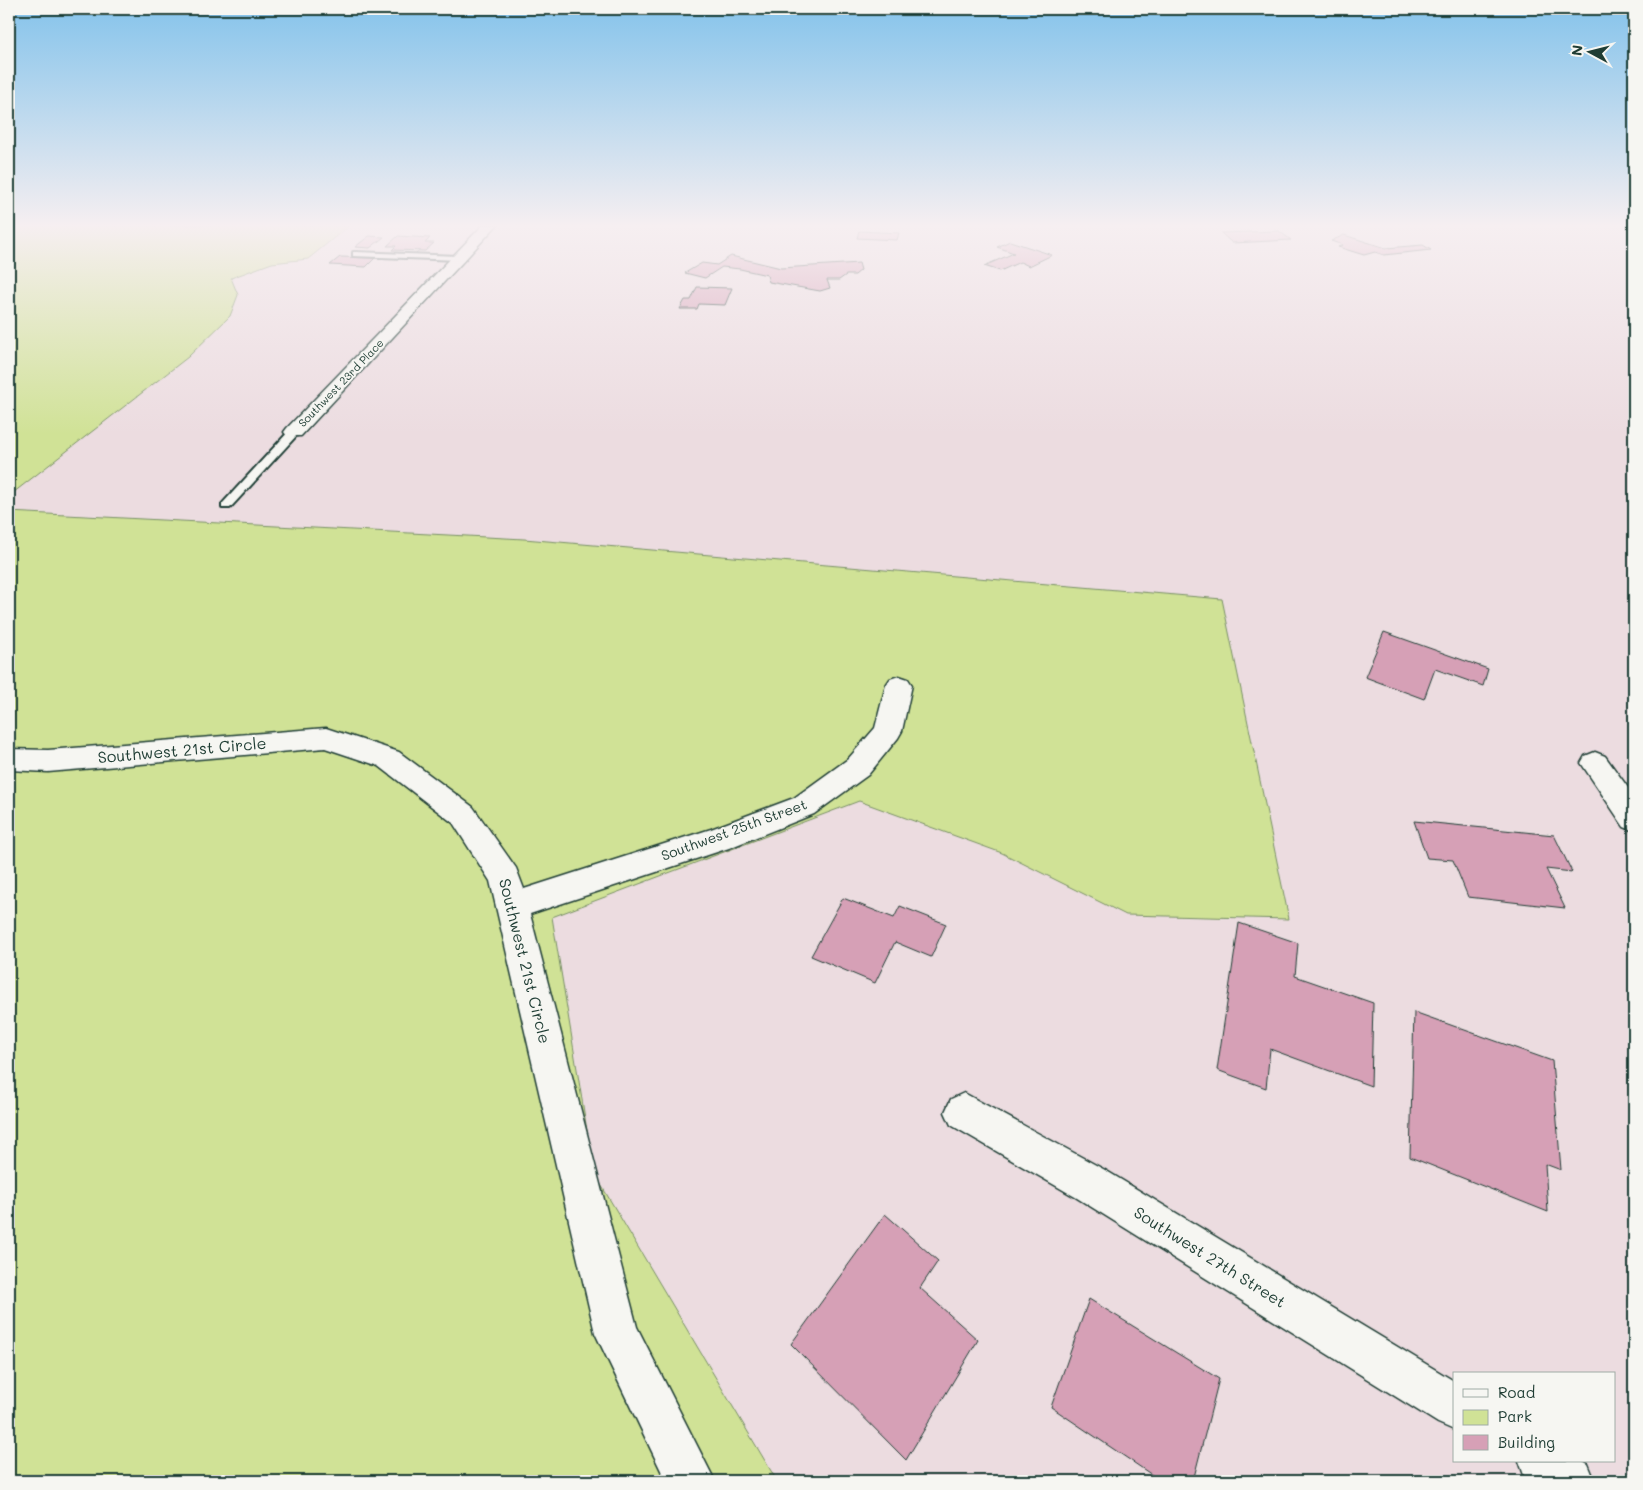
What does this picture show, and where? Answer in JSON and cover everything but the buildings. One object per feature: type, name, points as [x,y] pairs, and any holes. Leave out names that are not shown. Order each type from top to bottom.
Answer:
[{"type":"street","name":"Southwest 23rd Place","points":[[294,432],[424,295]]},
{"type":"street","name":"Southwest 25th Street","points":[[512,906],[718,838],[804,806],[858,767],[888,731],[899,685]]},
{"type":"street","name":"Southwest 21st Circle","points":[[9,760],[48,761],[326,738],[389,759],[464,815],[505,877],[616,1333],[691,1481]]},
{"type":"street","points":[[1595,763],[1634,819]]},
{"type":"street","name":"Southwest 27th Street","points":[[964,1112],[1091,1184],[1453,1406]]},
{"type":"street","points":[[1543,1462],[1571,1481]]},
{"type":"lane","points":[[226,506],[294,432]]},
{"type":"green space","points":[[9,295],[238,295],[230,316],[188,357],[9,496]]},
{"type":"green space","points":[[9,512],[524,539],[1222,599],[1289,919],[1126,915],[1002,853],[859,801],[552,917],[594,1173],[777,1481],[9,1481]]}]
